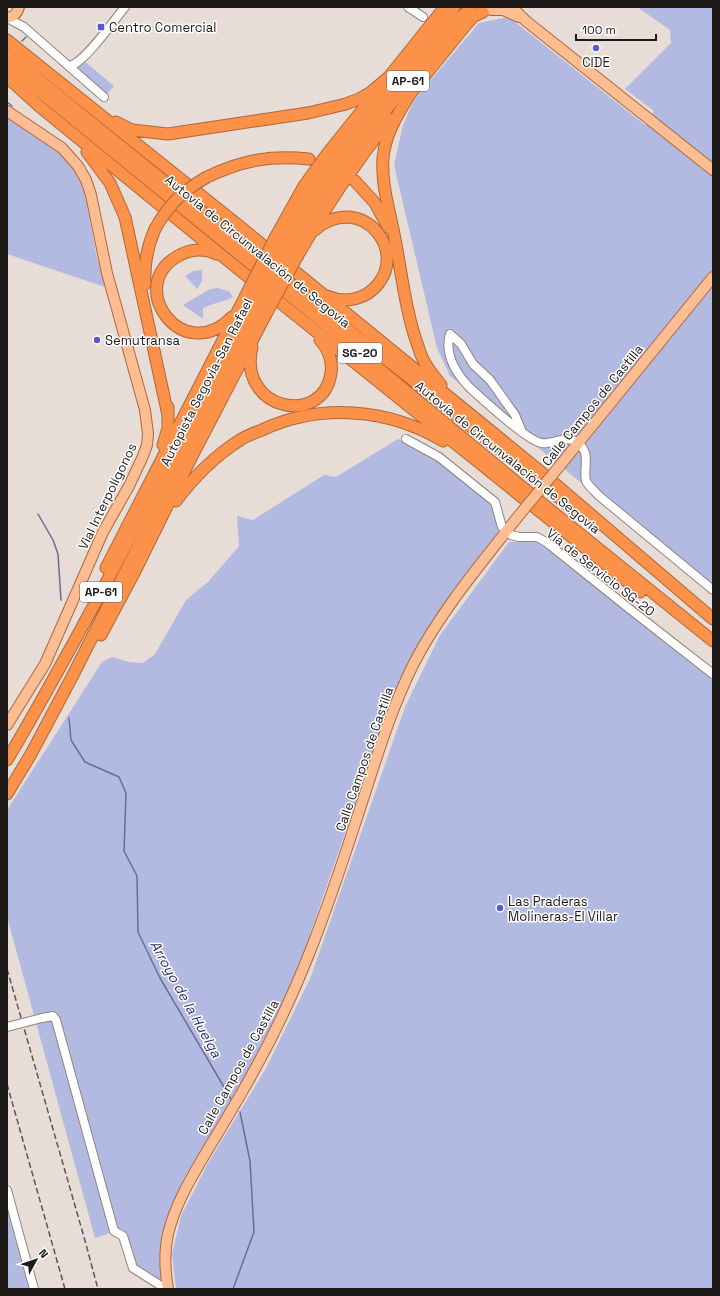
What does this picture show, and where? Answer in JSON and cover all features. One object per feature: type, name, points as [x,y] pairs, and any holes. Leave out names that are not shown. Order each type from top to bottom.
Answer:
[{"type":"highway","points":[[19,740],[56,663],[137,507],[253,309],[286,246],[292,207],[309,179],[327,154],[445,7]]},
{"type":"highway","name":"Autopista Segovia-San Rafael","points":[[7,760],[105,586],[176,450],[253,309],[309,198],[336,159],[446,21],[454,7]]},
{"type":"highway","name":"Autopista Segovia-San Rafael","points":[[286,246],[356,147],[454,24],[468,9]]},
{"type":"highway","points":[[305,243],[352,170],[410,94],[474,16],[490,10]]},
{"type":"highway","points":[[7,40],[238,225],[547,477],[713,620]]},
{"type":"highway","name":"Autovía de Circunvalación de Segovia","points":[[7,54],[307,297],[713,620]]},
{"type":"highway","points":[[35,63],[98,110],[121,125],[132,130],[168,134],[301,114],[346,104],[371,92],[390,76]]},
{"type":"highway","name":"Autovía de Circunvalación de Segovia","points":[[7,66],[713,641]]},
{"type":"highway","points":[[7,77],[38,106],[231,263],[713,650]]},
{"type":"highway","points":[[410,94],[390,128],[383,158],[384,183],[415,339],[423,360],[434,377],[483,426]]},
{"type":"highway","points":[[66,129],[103,171],[114,189],[121,206],[128,228],[168,415]]},
{"type":"highway","points":[[137,507],[166,436],[168,415],[167,398],[145,286],[146,254],[155,228],[177,198],[191,186],[232,166],[261,159],[284,157],[309,159]]},
{"type":"highway","points":[[355,181],[371,197],[384,218],[390,233],[403,283]]},
{"type":"highway","points":[[286,246],[305,243],[313,232],[326,221],[352,217],[360,219],[374,227],[384,241],[388,257],[385,271],[378,284],[364,296],[347,301],[332,298],[308,283]]},
{"type":"highway","points":[[231,263],[214,252],[201,250],[184,253],[172,260],[163,270],[159,278],[157,289],[161,309],[171,323],[183,330],[196,333],[211,331],[223,325],[234,316],[253,309]]},
{"type":"highway","points":[[253,309],[259,328],[250,361],[253,376],[258,388],[268,398],[282,405],[297,406],[318,397],[327,386],[331,377],[332,366],[326,347],[297,316]]},
{"type":"highway","name":"Autopista Segovia-San Rafael","points":[[7,794],[31,754],[253,309]]},
{"type":"highway","points":[[31,754],[77,680],[133,575],[259,328]]},
{"type":"highway","points":[[133,575],[174,504],[185,489],[205,468],[240,440],[275,423],[297,417],[319,413],[341,412],[367,413],[391,418],[435,436],[452,446],[517,494]]},
{"type":"main road","points":[[512,7],[526,20],[713,170]]},
{"type":"main road","points":[[7,18],[14,16],[18,9]]},
{"type":"main road","name":"AP-61","points":[[468,9],[490,10]]},
{"type":"main road","points":[[490,10],[503,10],[526,20]]},
{"type":"main road","name":"Vial Interpolígonos","points":[[7,111],[62,148],[78,166],[86,180],[107,273],[145,410],[148,434],[147,445],[143,456],[129,486],[103,532],[45,664],[7,725]]},
{"type":"main road","name":"Calle Campos de Castilla","points":[[167,1289],[165,1254],[168,1233],[173,1218],[193,1175],[256,1067],[293,993],[324,913],[380,746],[401,691],[428,637],[506,531],[713,277]]},
{"type":"street","points":[[69,66],[73,65],[85,56],[125,7]]},
{"type":"street","points":[[408,7],[422,17]]},
{"type":"street","points":[[18,9],[24,27]]},
{"type":"street","points":[[7,18],[24,27],[104,97]]},
{"type":"street","points":[[522,432],[515,415],[494,386],[473,364],[462,344],[450,334],[448,350],[453,364],[461,379],[469,387],[531,440],[541,443],[558,440],[572,440],[578,443],[585,450],[586,482],[598,495],[713,590]]},
{"type":"street","points":[[406,439],[439,457],[494,502],[502,527],[506,531]]},
{"type":"street","name":"Vía de Servicio SG-20","points":[[506,531],[511,535],[519,537],[537,537],[546,542],[605,591],[713,674]]},
{"type":"street","points":[[7,1028],[53,1016],[56,1020],[114,1231],[123,1236],[133,1268],[167,1289]]},
{"type":"street","points":[[7,1190],[34,1289]]},
{"type":"shaded area","points":[[637,7],[713,7],[713,590],[450,376],[437,348],[394,165],[403,125],[414,100],[479,23],[503,18],[510,18],[645,125],[654,111],[625,89],[671,43],[670,30]]},
{"type":"shaded area","points":[[84,61],[114,86],[107,94],[76,67]]},
{"type":"shaded area","points":[[7,117],[60,153],[72,163],[80,177],[96,253],[105,287],[7,254]]},
{"type":"shaded area","points":[[202,270],[202,281],[197,289],[185,276],[193,271]]},
{"type":"shaded area","points":[[217,288],[229,291],[233,297],[203,308],[203,319],[183,305],[208,290]]},
{"type":"shaded area","points":[[398,439],[430,452],[481,494],[492,505],[500,533],[453,591],[419,646],[387,711],[305,949],[278,1013],[242,1082],[184,1178],[167,1223],[162,1246],[162,1285],[134,1267],[123,1229],[95,1238],[7,917],[7,810],[102,662],[112,657],[129,662],[143,663],[155,654],[186,600],[208,582],[239,546],[237,516],[253,520],[324,475],[336,477]]},
{"type":"shaded area","points":[[535,540],[713,680],[713,1289],[176,1289],[172,1254],[181,1216],[208,1163],[265,1070],[310,979],[405,707],[440,635],[509,542]]},
{"type":"shaded area","points":[[7,1191],[31,1289],[7,1289]]},
{"type":"waterway","points":[[22,41],[26,37]]},
{"type":"waterway","points":[[7,102],[12,106]]},
{"type":"waterway","name":"Arroyo de la Huelga","points":[[38,514],[53,540],[58,554],[61,600]]},
{"type":"waterway","name":"Arroyo de la Huelga","points":[[69,718],[71,740],[85,762],[119,777],[126,793],[124,851],[137,876],[138,932],[160,978],[231,1099]]},
{"type":"waterway","name":"Arroyo de la Huelga","points":[[233,1289],[254,1232],[250,1161],[240,1112]]},
{"type":"railway","points":[[7,969],[98,1289]]},
{"type":"railway","points":[[7,1084],[65,1289]]},
{"type":"place","name":"Centro Comercial","points":[[101,27]]},
{"type":"place","name":"CIDE","points":[[596,48]]},
{"type":"place","name":"Semutransa","points":[[97,340]]},
{"type":"place","name":"Las Praderas Molineras-El Villar","points":[[500,908]]}]
